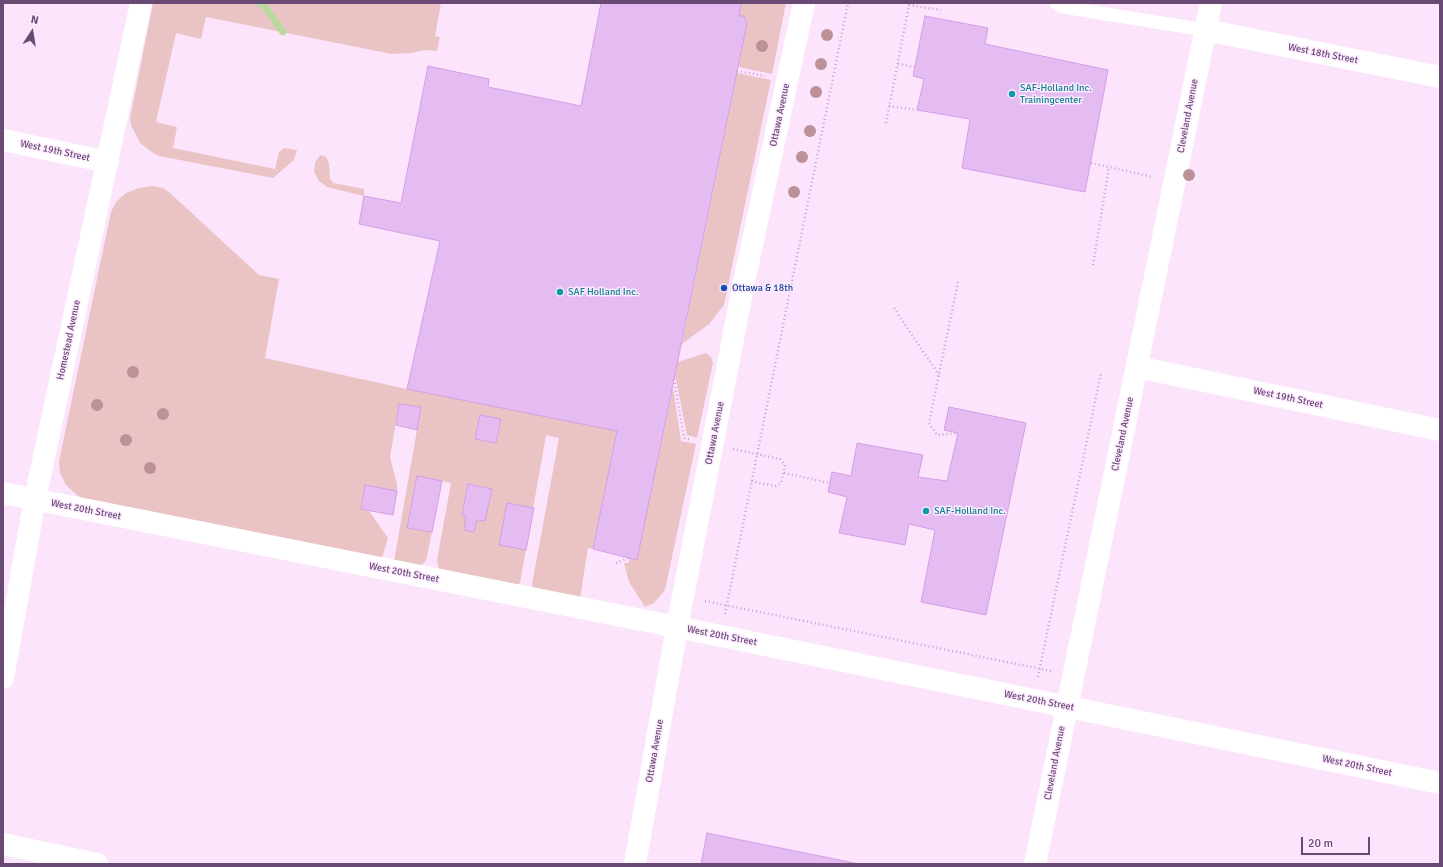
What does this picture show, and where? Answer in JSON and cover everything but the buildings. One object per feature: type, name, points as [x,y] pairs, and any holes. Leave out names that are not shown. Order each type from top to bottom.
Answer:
[{"type":"street","name":"Homestead Avenue","points":[[3,678],[34,499],[108,162],[141,3]]},
{"type":"street","name":"Ottawa Avenue","points":[[635,864],[677,627],[744,282],[804,3]]},
{"type":"street","name":"Cleveland Avenue","points":[[1035,864],[1066,706],[1211,3]]},
{"type":"street","name":"West 18th Street","points":[[1205,30],[1440,77]]},
{"type":"street","name":"West 19th Street","points":[[3,140],[108,162]]},
{"type":"street","name":"West 19th Street","points":[[1137,367],[1440,430]]},
{"type":"street","name":"West 20th Street","points":[[3,493],[677,627],[1440,783]]},
{"type":"street","points":[[3,844],[97,864]]},
{"type":"lane","points":[[1056,3],[1063,7],[1205,30]]},
{"type":"path","points":[[721,636],[848,3]]},
{"type":"path","points":[[886,123],[909,5],[941,10]]},
{"type":"path","points":[[898,64],[914,67]]},
{"type":"path","points":[[737,71],[788,80]]},
{"type":"path","points":[[889,106],[918,110]]},
{"type":"path","points":[[1091,163],[1174,181]]},
{"type":"path","points":[[1093,265],[1109,167]]},
{"type":"path","points":[[958,282],[929,423],[937,435],[958,433]]},
{"type":"path","points":[[894,308],[939,376]]},
{"type":"path","points":[[1033,700],[1101,373]]},
{"type":"path","points":[[784,473],[830,483]]},
{"type":"path","points":[[616,563],[628,558]]},
{"type":"path","points":[[683,596],[1073,675]]},
{"type":"shaded area","points":[[153,3],[441,3],[435,36],[440,37],[437,51],[425,50],[411,53],[392,54],[206,17],[201,39],[176,33],[156,122],[177,127],[173,148],[275,169],[279,152],[284,148],[297,150],[294,160],[273,178],[159,156],[140,143],[131,125],[130,118]]},
{"type":"shaded area","points":[[741,3],[786,3],[772,74],[738,67],[747,23],[744,16],[739,16]]},
{"type":"shaded area","points":[[737,73],[771,80],[724,305],[709,324],[682,344]]},
{"type":"shaded area","points":[[320,155],[326,157],[329,163],[330,179],[334,183],[364,189],[364,196],[327,187],[319,181],[314,172],[315,163]]},
{"type":"shaded area","points":[[153,186],[163,188],[259,275],[279,279],[265,358],[407,389],[617,431],[593,549],[588,548],[580,598],[534,590],[532,584],[559,438],[546,435],[520,583],[516,586],[439,570],[437,560],[451,483],[442,481],[417,477],[407,528],[432,532],[426,561],[419,567],[394,561],[421,407],[399,404],[390,457],[397,484],[397,491],[365,485],[361,509],[369,511],[388,538],[382,558],[86,500],[78,496],[66,485],[60,473],[59,461],[111,212],[116,202],[126,193],[139,188]],"holes":[[[480,415],[501,420],[496,443],[475,439]],[[468,484],[492,489],[485,521],[477,520],[474,532],[464,530],[466,516],[462,515]]]},
{"type":"shaded area","points":[[706,353],[711,357],[713,363],[697,438],[687,435],[675,375],[678,362]]},
{"type":"shaded area","points":[[673,387],[681,441],[696,444],[665,590],[654,603],[645,607],[629,582],[624,563],[628,563],[630,558],[637,559]]},
{"type":"waterway","points":[[259,3],[266,8],[283,32]]},
{"type":"place","name":"SAF-Holland Inc. Trainingcenter","points":[[1012,94]]},
{"type":"place","name":"Ottawa & 18th","points":[[724,288]]},
{"type":"place","name":"SAF Holland Inc.","points":[[560,292]]},
{"type":"place","name":"SAF-Holland Inc.","points":[[926,511]]}]
